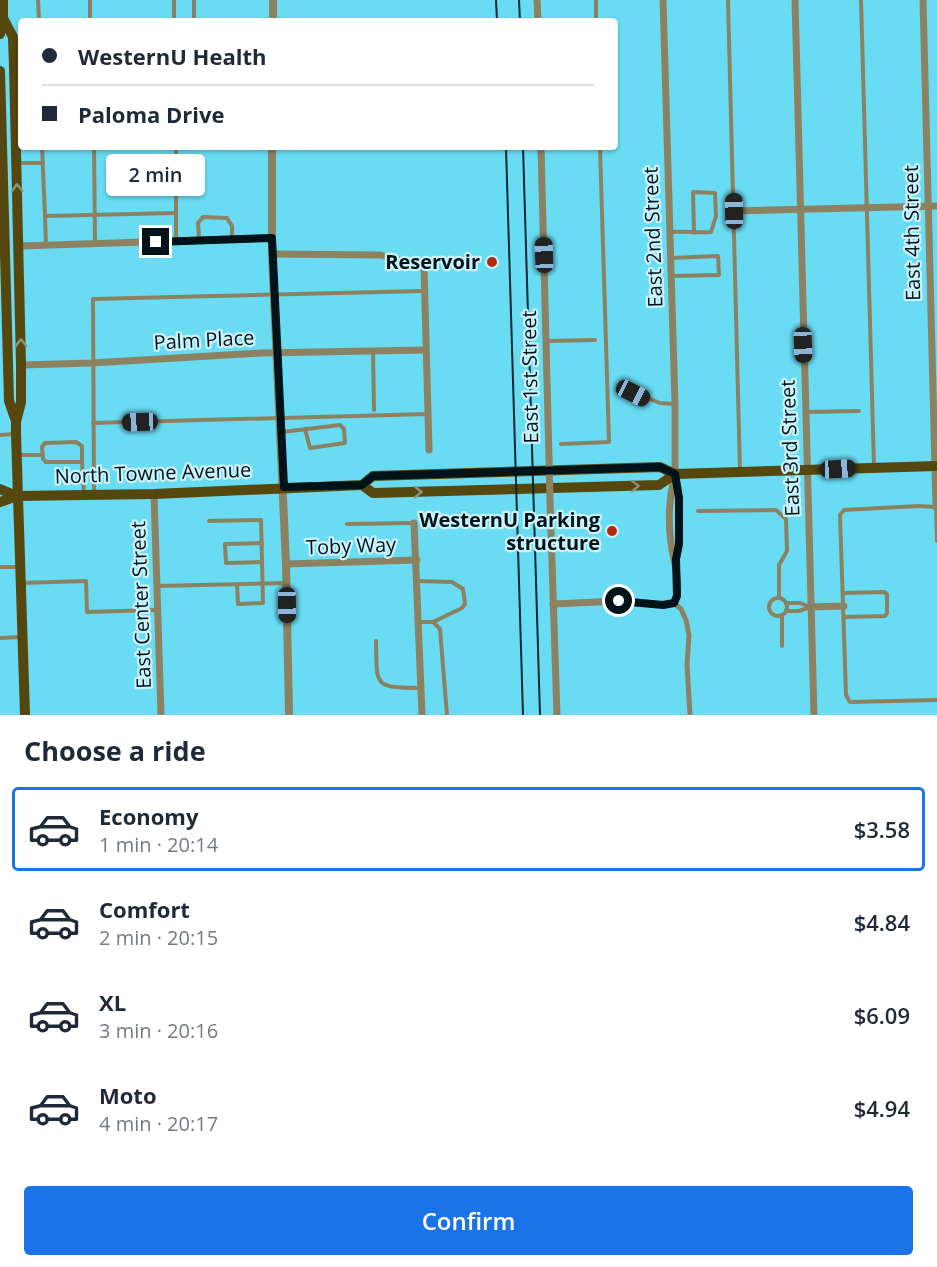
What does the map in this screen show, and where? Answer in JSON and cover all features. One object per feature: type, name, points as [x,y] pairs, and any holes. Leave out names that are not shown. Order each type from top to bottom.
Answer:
[{"type":"main road","points":[[0,34],[3,0]]},
{"type":"main road","points":[[3,18],[13,37],[18,67],[16,163],[21,402],[16,422],[16,455],[25,715]]},
{"type":"main road","points":[[0,71],[3,311],[9,401],[16,422]]},
{"type":"main road","points":[[675,474],[874,466],[936,466]]},
{"type":"main road","name":"North Towne Avenue","points":[[362,485],[373,476],[442,473],[660,467],[675,474]]},
{"type":"main road","name":"North Towne Avenue","points":[[0,502],[17,496],[154,494],[284,487],[362,485],[374,493],[659,485],[675,474]]},
{"type":"main road","name":"North Towne Avenue","points":[[0,489],[17,496]]},
{"type":"street","points":[[273,0],[273,18]]},
{"type":"street","points":[[537,0],[538,18]]},
{"type":"street","name":"East 2nd Street","points":[[663,0],[675,474],[679,498],[677,596],[674,603]]},
{"type":"street","name":"East 3rd Street","points":[[795,0],[814,715]]},
{"type":"street","name":"East 4th Street","points":[[923,0],[937,507]]},
{"type":"street","points":[[272,150],[272,254],[284,487],[289,715]]},
{"type":"street","name":"East 1st Street","points":[[541,150],[552,604],[557,715]]},
{"type":"street","points":[[734,211],[937,206]]},
{"type":"street","points":[[19,246],[272,238]]},
{"type":"street","points":[[272,254],[381,255],[424,267],[429,450]]},
{"type":"street","name":"Palm Place","points":[[21,365],[277,352],[425,350]]},
{"type":"street","name":"East Center Street","points":[[154,494],[161,715]]},
{"type":"street","points":[[414,523],[422,715]]},
{"type":"street","name":"Toby Way","points":[[286,564],[417,561]]},
{"type":"street","points":[[552,604],[619,601],[663,605],[674,603],[681,609],[689,635],[687,664],[690,715]]},
{"type":"street","points":[[810,607],[844,606]]},
{"type":"lane","points":[[38,0],[39,18]]},
{"type":"lane","points":[[90,0],[90,18]]},
{"type":"lane","points":[[174,0],[174,18]]},
{"type":"lane","points":[[194,0],[194,18]]},
{"type":"lane","points":[[596,0],[596,18]]},
{"type":"lane","points":[[728,0],[740,473]]},
{"type":"lane","points":[[861,0],[874,466]]},
{"type":"lane","points":[[42,150],[46,245]]},
{"type":"lane","points":[[94,150],[95,243]]},
{"type":"lane","points":[[176,150],[176,241]]},
{"type":"lane","points":[[561,444],[609,442],[600,150]]},
{"type":"lane","points":[[16,163],[43,163]]},
{"type":"lane","points":[[669,232],[694,233],[711,232],[716,216],[715,193],[693,192],[694,233]]},
{"type":"lane","points":[[45,216],[176,213]]},
{"type":"lane","points":[[199,240],[198,223],[203,217],[227,218],[232,226],[232,239]]},
{"type":"lane","points":[[2,247],[19,246]]},
{"type":"lane","points":[[670,258],[718,256],[719,275],[670,276]]},
{"type":"lane","points":[[89,494],[93,423],[93,299],[424,291]]},
{"type":"lane","points":[[546,342],[595,340]]},
{"type":"lane","points":[[373,350],[374,410]]},
{"type":"lane","points":[[633,393],[660,404],[675,404]]},
{"type":"lane","points":[[806,412],[859,411]]},
{"type":"lane","points":[[93,423],[428,414]]},
{"type":"lane","points":[[281,432],[305,429],[340,425],[344,429],[345,443],[310,448],[305,429]]},
{"type":"lane","points":[[0,435],[16,434]]},
{"type":"lane","points":[[82,462],[46,462],[41,455],[42,447],[45,444],[76,442],[82,446],[82,462],[89,494]]},
{"type":"lane","points":[[16,455],[41,455]]},
{"type":"lane","points":[[937,541],[937,507],[844,510],[840,515],[846,695],[850,702],[937,700]]},
{"type":"lane","points":[[698,511],[776,510],[786,519],[787,551],[779,565],[779,598]]},
{"type":"lane","points":[[209,521],[261,520],[263,603],[237,604],[237,584]]},
{"type":"lane","points":[[347,524],[414,523]]},
{"type":"lane","points":[[262,543],[225,544],[226,563],[262,562]]},
{"type":"lane","points":[[0,567],[20,567]]},
{"type":"lane","points":[[21,583],[86,581],[87,612],[158,610]]},
{"type":"lane","points":[[417,581],[452,582],[463,589],[465,604],[462,608],[434,622],[419,622]]},
{"type":"lane","points":[[157,586],[287,583]]},
{"type":"lane","points":[[844,593],[884,591],[887,594],[885,616],[844,617]]},
{"type":"lane","points":[[779,598],[786,603],[800,603],[810,607]]},
{"type":"lane","points":[[779,598],[772,602],[770,607],[773,614],[782,615]]},
{"type":"lane","points":[[786,603],[786,611]]},
{"type":"lane","points":[[782,646],[782,615],[786,611],[799,611],[810,607]]},
{"type":"lane","points":[[434,622],[440,629],[447,715]]},
{"type":"lane","points":[[0,638],[22,637]]},
{"type":"lane","points":[[376,641],[376,676],[381,682],[385,686],[421,688]]},
{"type":"railway","points":[[496,0],[497,18]]},
{"type":"railway","points":[[519,0],[520,18]]},
{"type":"railway","points":[[506,150],[523,715]]},
{"type":"railway","points":[[523,150],[540,715]]},
{"type":"place","name":"Reservoir","points":[[492,262]]},
{"type":"place","name":"WesternU Parking structure","points":[[612,531]]},
{"type":"route","points":[[156,242],[272,238],[284,487],[362,485],[373,476],[442,473],[660,467],[675,474],[679,498],[679,544],[676,559],[677,596],[674,603],[663,605],[619,601]]}]
